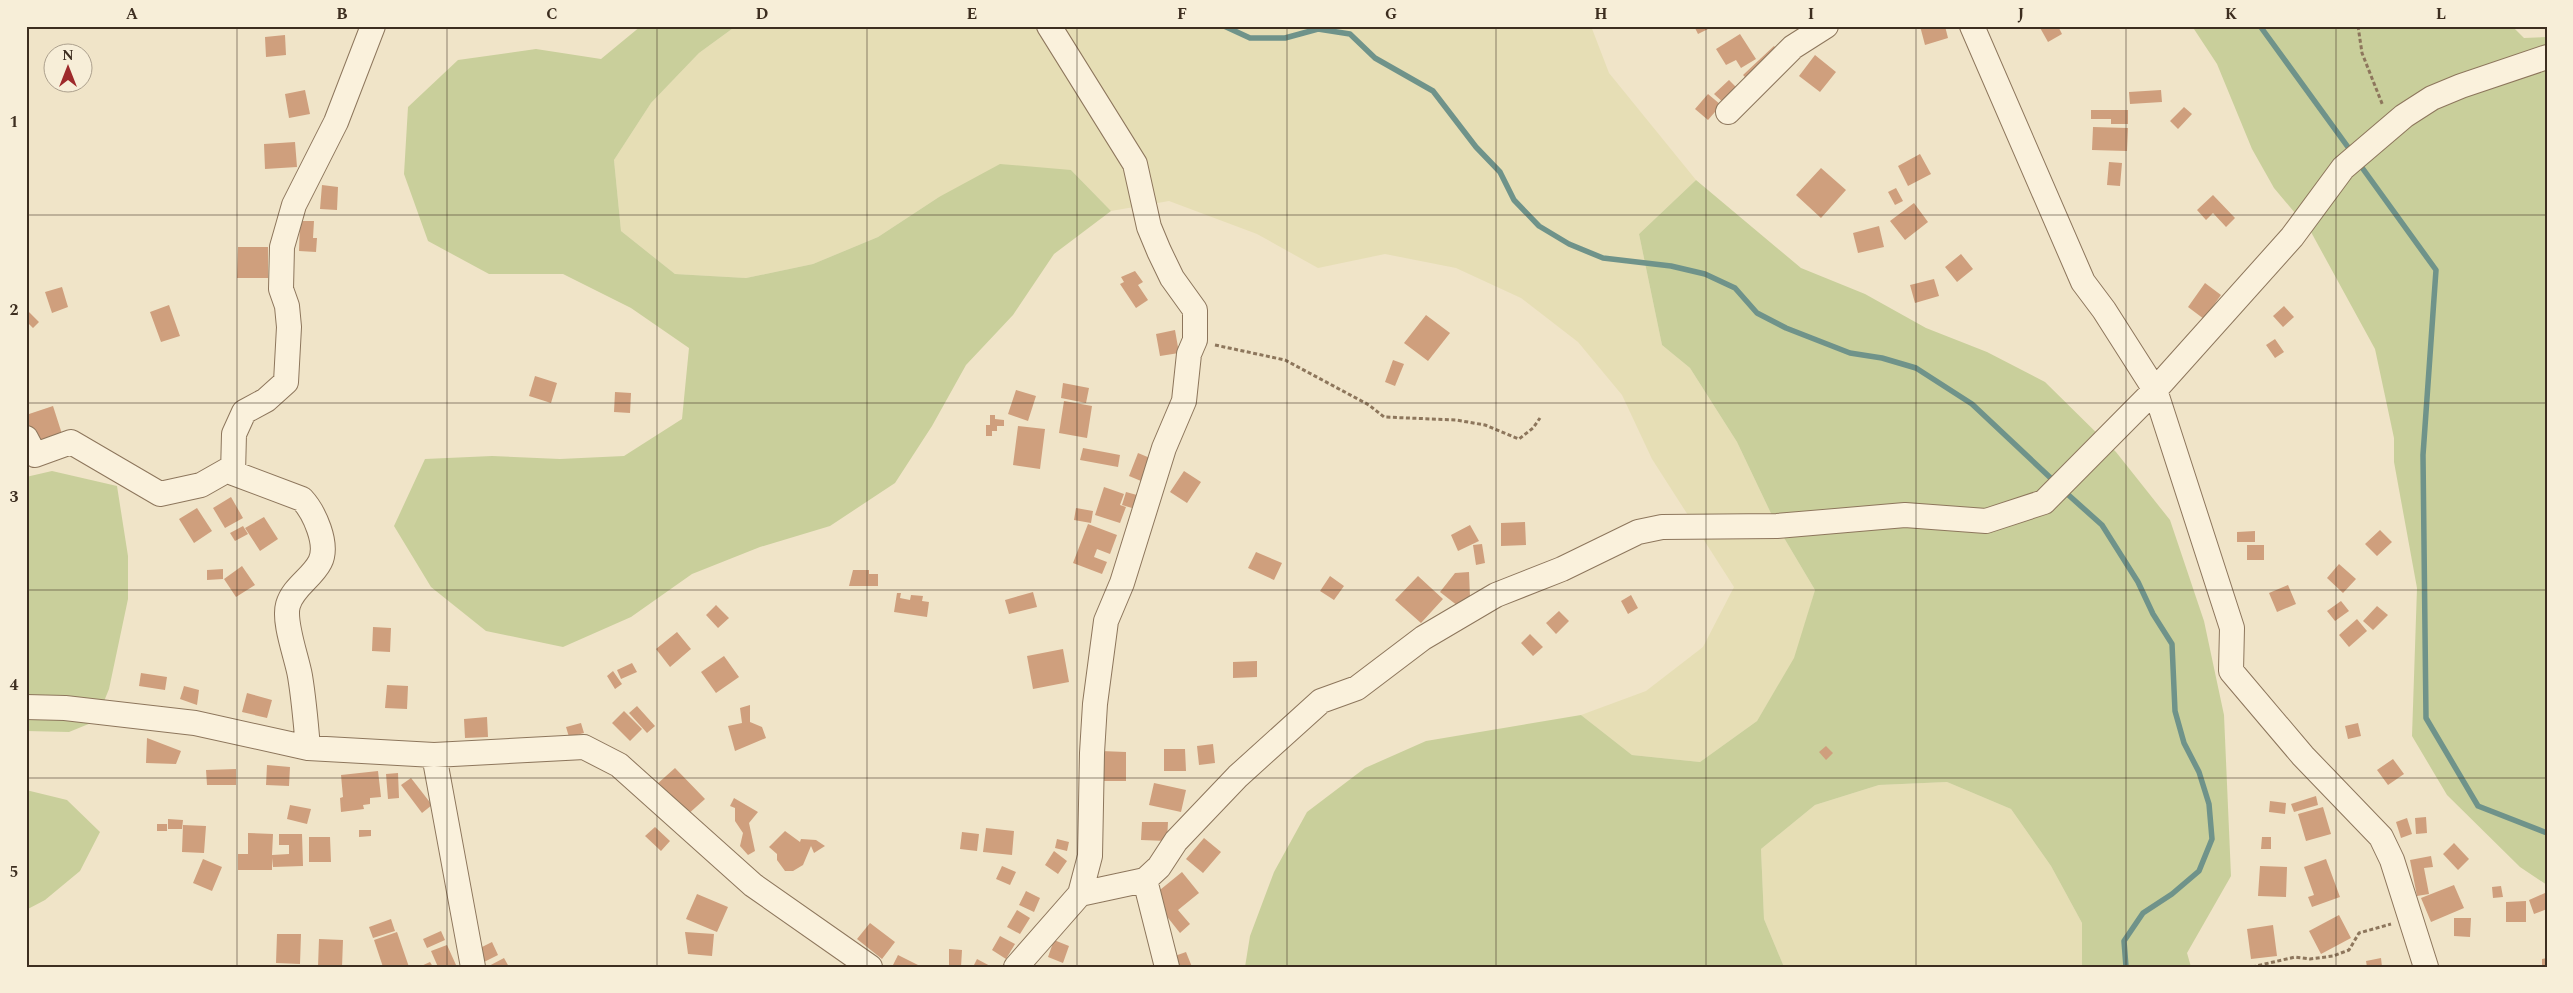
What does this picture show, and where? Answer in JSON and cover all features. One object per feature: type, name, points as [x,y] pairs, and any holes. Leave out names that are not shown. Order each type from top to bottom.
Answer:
[{"type":"street","points":[[308,748],[300,677],[288,620],[288,605],[300,584],[319,563],[323,550],[309,506],[302,499],[234,474],[232,468],[234,434],[244,412],[266,400],[286,382],[288,327],[287,306],[281,289],[282,247],[294,205],[336,122],[373,26]]},
{"type":"street","points":[[1016,967],[1080,894],[1090,856],[1095,704],[1106,621],[1122,583],[1164,448],[1184,401],[1189,354],[1195,340],[1195,310],[1172,278],[1149,227],[1135,164],[1049,26]]},
{"type":"street","points":[[1728,112],[1793,47],[1826,26]]},
{"type":"street","points":[[1972,26],[2083,282],[2104,310],[2155,390],[2230,620],[2232,628],[2230,671],[2303,756],[2381,837],[2392,860],[2426,967]]},
{"type":"street","points":[[1080,894],[1145,880],[1159,867],[1176,841],[1238,776],[1321,701],[1357,688],[1423,638],[1496,595],[1562,569],[1638,532],[1662,527],[1776,526],[1905,515],[1986,521],[2044,502],[2155,390],[2292,238],[2343,168],[2391,126],[2432,98],[2461,86],[2547,57]]},
{"type":"street","points":[[26,438],[35,455],[71,442],[160,494],[201,485],[232,468]]},
{"type":"street","points":[[26,707],[65,708],[195,723],[308,748],[434,755],[570,746],[584,747],[619,765],[753,885],[870,967]]},
{"type":"street","points":[[434,755],[473,967]]},
{"type":"street","points":[[1145,880],[1168,967]]},
{"type":"path","points":[[2358,26],[2362,53],[2391,126]]},
{"type":"path","points":[[1195,340],[1285,360],[1369,405],[1384,417],[1456,420],[1485,425],[1519,439],[1534,428],[1540,418]]},
{"type":"path","points":[[2252,967],[2296,957],[2310,959],[2333,956],[2349,950],[2359,933],[2411,919]]},
{"type":"shaded area","points":[[736,26],[1591,26],[1609,73],[1696,180],[1639,234],[1662,345],[1690,368],[1737,442],[1777,526],[1815,590],[1795,658],[1757,721],[1700,762],[1632,755],[1581,715],[1646,691],[1703,647],[1734,587],[1652,459],[1622,395],[1578,342],[1521,298],[1456,268],[1385,254],[1318,268],[1257,234],[1169,201],[1111,211],[1071,170],[939,197],[878,237],[813,264],[746,278],[675,274],[621,231],[614,160],[651,103],[699,53]]},
{"type":"shaded area","points":[[1947,782],[2011,809],[2051,866],[2082,923],[2082,967],[1784,967],[1764,919],[1761,849],[1815,805],[1879,785]]},
{"type":"green space","points":[[641,26],[736,26],[699,53],[651,103],[614,160],[621,231],[675,274],[746,278],[813,264],[878,237],[939,197],[1000,164],[1071,170],[1111,211],[1054,254],[1013,315],[966,365],[932,426],[895,483],[830,526],[760,547],[692,574],[631,617],[563,647],[486,631],[431,587],[394,526],[425,459],[492,456],[560,459],[624,456],[682,419],[689,348],[631,308],[563,274],[489,274],[428,241],[404,174],[408,107],[458,60],[536,49],[601,59]]},
{"type":"green space","points":[[2192,26],[2512,26],[2524,38],[2547,37],[2547,885],[2520,867],[2447,795],[2412,736],[2417,588],[2394,462],[2394,438],[2375,349],[2311,232],[2274,188],[2252,149],[2217,64]]},
{"type":"green space","points":[[1696,180],[1801,268],[1865,294],[1926,328],[1987,352],[2045,382],[2116,452],[2170,520],[2204,621],[2224,715],[2231,876],[2187,953],[2191,967],[2082,967],[2082,923],[2051,866],[2011,809],[1947,782],[1879,785],[1815,805],[1761,849],[1764,919],[1784,967],[1245,967],[1250,936],[1274,872],[1307,812],[1365,768],[1426,741],[1581,715],[1632,755],[1700,762],[1757,721],[1794,658],[1815,590],[1777,526],[1737,442],[1690,368],[1662,345],[1639,234]]},
{"type":"green space","points":[[52,471],[117,486],[128,556],[128,599],[109,689],[96,721],[69,732],[26,731],[26,477]]},
{"type":"green space","points":[[26,790],[67,800],[100,832],[80,871],[45,900],[26,910]]},
{"type":"building","points":[[1694,26],[1714,26],[1698,34]]},
{"type":"building","points":[[1920,26],[1945,26],[1948,38],[1925,45]]},
{"type":"building","points":[[2039,26],[2058,26],[2062,34],[2048,42]]},
{"type":"building","points":[[1740,34],[1756,59],[1741,68],[1736,60],[1726,65],[1716,49]]},
{"type":"building","points":[[285,35],[286,55],[266,57],[265,37]]},
{"type":"building","points":[[1774,46],[1783,56],[1752,84],[1743,75]]},
{"type":"building","points":[[1815,55],[1836,72],[1820,92],[1799,76]]},
{"type":"building","points":[[1729,80],[1740,91],[1726,105],[1714,94]]},
{"type":"building","points":[[305,90],[310,114],[289,118],[285,94]]},
{"type":"building","points":[[2161,90],[2162,102],[2130,104],[2129,92]]},
{"type":"building","points":[[1708,94],[1721,105],[1708,120],[1695,109]]},
{"type":"building","points":[[2184,107],[2192,114],[2178,129],[2170,121]]},
{"type":"building","points":[[2091,110],[2128,110],[2128,124],[2111,124],[2111,119],[2091,119]]},
{"type":"building","points":[[2093,127],[2128,128],[2127,151],[2092,150]]},
{"type":"building","points":[[295,142],[297,167],[265,169],[264,144]]},
{"type":"building","points":[[1920,154],[1931,174],[1908,186],[1898,166]]},
{"type":"building","points":[[2109,162],[2122,163],[2120,186],[2107,185]]},
{"type":"building","points":[[1821,168],[1846,190],[1821,218],[1796,195]]},
{"type":"building","points":[[322,185],[338,187],[337,210],[320,209]]},
{"type":"building","points":[[1896,188],[1903,201],[1895,205],[1888,192]]},
{"type":"building","points":[[2213,195],[2235,218],[2226,227],[2213,213],[2206,220],[2197,210]]},
{"type":"building","points":[[1914,203],[1928,222],[1905,240],[1890,221]]},
{"type":"building","points":[[300,221],[314,221],[313,238],[317,238],[316,252],[299,251]]},
{"type":"building","points":[[1879,226],[1884,247],[1858,253],[1853,233]]},
{"type":"building","points":[[238,247],[268,247],[268,278],[237,278]]},
{"type":"building","points":[[1961,254],[1973,269],[1957,282],[1945,267]]},
{"type":"building","points":[[1135,271],[1143,282],[1138,285],[1148,300],[1136,308],[1120,284],[1124,282],[1121,277]]},
{"type":"building","points":[[1934,279],[1939,296],[1915,303],[1910,285]]},
{"type":"building","points":[[2205,283],[2221,295],[2204,319],[2188,307]]},
{"type":"building","points":[[62,287],[68,307],[52,313],[45,292]]},
{"type":"building","points":[[169,305],[180,336],[161,342],[150,312]]},
{"type":"building","points":[[2284,306],[2294,317],[2283,327],[2273,316]]},
{"type":"building","points":[[26,309],[39,322],[33,328],[28,323],[26,324]]},
{"type":"building","points":[[1426,315],[1450,333],[1428,361],[1404,343]]},
{"type":"building","points":[[1175,330],[1179,353],[1160,356],[1156,334]]},
{"type":"building","points":[[2275,339],[2284,352],[2275,358],[2266,345]]},
{"type":"building","points":[[1393,360],[1404,364],[1395,386],[1385,382]]},
{"type":"building","points":[[535,376],[557,383],[551,403],[529,396]]},
{"type":"building","points":[[1063,383],[1089,388],[1086,403],[1061,398]]},
{"type":"building","points":[[1016,390],[1036,396],[1028,421],[1008,414]]},
{"type":"building","points":[[615,392],[631,393],[630,413],[614,412]]},
{"type":"building","points":[[1064,401],[1092,406],[1087,438],[1059,433]]},
{"type":"building","points":[[53,406],[62,434],[34,442],[26,415]]},
{"type":"building","points":[[990,415],[995,415],[995,419],[1004,420],[1004,426],[997,426],[997,431],[992,431],[992,436],[986,436],[986,425],[990,425]]},
{"type":"building","points":[[1018,426],[1045,429],[1040,469],[1013,465]]},
{"type":"building","points":[[1083,448],[1120,455],[1118,467],[1080,460]]},
{"type":"building","points":[[1138,453],[1150,458],[1141,481],[1129,476]]},
{"type":"building","points":[[1184,471],[1201,482],[1187,503],[1170,492]]},
{"type":"building","points":[[1104,487],[1124,494],[1120,505],[1126,507],[1120,523],[1095,515]]},
{"type":"building","points":[[1126,492],[1137,495],[1132,508],[1122,505]]},
{"type":"building","points":[[231,497],[243,518],[225,528],[213,508]]},
{"type":"building","points":[[197,508],[212,531],[194,543],[179,519]]},
{"type":"building","points":[[1076,508],[1093,511],[1091,523],[1074,520]]},
{"type":"building","points":[[264,517],[278,539],[260,551],[245,528]]},
{"type":"building","points":[[1525,522],[1526,545],[1501,546],[1501,523]]},
{"type":"building","points":[[1088,524],[1117,535],[1110,554],[1097,549],[1094,557],[1107,562],[1102,574],[1073,563]]},
{"type":"building","points":[[1470,525],[1479,541],[1458,551],[1451,535]]},
{"type":"building","points":[[243,526],[248,534],[235,541],[230,533]]},
{"type":"building","points":[[2380,530],[2392,542],[2377,556],[2365,544]]},
{"type":"building","points":[[2255,531],[2255,542],[2237,542],[2237,532]]},
{"type":"building","points":[[1482,544],[1485,563],[1476,565],[1473,545]]},
{"type":"building","points":[[2247,545],[2264,545],[2264,560],[2247,560]]},
{"type":"building","points":[[1256,552],[1282,563],[1274,580],[1248,568]]},
{"type":"building","points":[[2339,564],[2356,579],[2343,593],[2327,578]]},
{"type":"building","points":[[242,566],[255,585],[236,597],[224,579]]},
{"type":"building","points":[[223,569],[223,579],[207,580],[207,570]]},
{"type":"building","points":[[853,570],[869,570],[869,574],[878,574],[878,586],[849,586]]},
{"type":"building","points":[[1469,572],[1470,597],[1458,606],[1440,592],[1455,573]]},
{"type":"building","points":[[1330,576],[1344,586],[1334,600],[1320,591]]},
{"type":"building","points":[[1418,576],[1443,599],[1421,623],[1395,600]]},
{"type":"building","points":[[2288,585],[2296,604],[2277,612],[2269,593]]},
{"type":"building","points":[[1033,592],[1037,607],[1009,614],[1005,600]]},
{"type":"building","points":[[897,593],[901,593],[900,598],[910,600],[911,595],[923,596],[922,601],[929,602],[927,617],[894,612]]},
{"type":"building","points":[[1631,595],[1638,608],[1628,614],[1621,601]]},
{"type":"building","points":[[2341,601],[2349,611],[2335,621],[2327,611]]},
{"type":"building","points":[[716,605],[729,618],[718,628],[706,615]]},
{"type":"building","points":[[2377,606],[2388,615],[2373,630],[2363,621]]},
{"type":"building","points":[[1559,611],[1569,621],[1556,634],[1546,623]]},
{"type":"building","points":[[2357,619],[2367,631],[2349,647],[2339,635]]},
{"type":"building","points":[[373,627],[391,628],[390,652],[372,651]]},
{"type":"building","points":[[677,632],[691,649],[670,667],[656,649]]},
{"type":"building","points":[[1530,634],[1543,647],[1533,656],[1521,643]]},
{"type":"building","points":[[1063,649],[1069,682],[1033,689],[1027,656]]},
{"type":"building","points":[[724,656],[739,677],[716,693],[701,672]]},
{"type":"building","points":[[1257,661],[1257,677],[1233,678],[1233,662]]},
{"type":"building","points":[[632,663],[637,672],[621,679],[617,670]]},
{"type":"building","points":[[613,671],[622,684],[615,689],[607,676]]},
{"type":"building","points":[[141,673],[167,677],[165,690],[139,686]]},
{"type":"building","points":[[387,685],[408,686],[407,709],[385,708]]},
{"type":"building","points":[[184,686],[199,690],[197,705],[180,699]]},
{"type":"building","points":[[247,693],[272,700],[267,718],[242,712]]},
{"type":"building","points":[[750,705],[750,722],[762,727],[766,738],[735,751],[728,726],[742,723],[740,708]]},
{"type":"building","points":[[637,706],[655,726],[647,733],[629,713]]},
{"type":"building","points":[[624,711],[642,729],[630,741],[612,723]]},
{"type":"building","points":[[487,717],[488,737],[465,738],[464,719]]},
{"type":"building","points":[[581,723],[584,733],[569,737],[566,727]]},
{"type":"building","points":[[2358,723],[2361,736],[2348,739],[2345,726]]},
{"type":"building","points":[[147,738],[181,751],[176,764],[146,763]]},
{"type":"building","points":[[1213,744],[1215,763],[1199,765],[1197,746]]},
{"type":"building","points":[[1826,746],[1833,753],[1826,760],[1819,752]]},
{"type":"building","points":[[1164,749],[1185,749],[1186,771],[1164,771]]},
{"type":"building","points":[[1101,751],[1126,752],[1126,781],[1100,781]]},
{"type":"building","points":[[2393,759],[2404,774],[2388,785],[2377,770]]},
{"type":"building","points":[[267,765],[290,767],[289,786],[266,785]]},
{"type":"building","points":[[675,768],[705,799],[686,816],[656,785]]},
{"type":"building","points":[[236,769],[236,785],[207,785],[206,770]]},
{"type":"building","points":[[378,771],[381,797],[370,798],[370,804],[363,805],[364,809],[341,812],[340,798],[343,797],[341,775]]},
{"type":"building","points":[[398,773],[399,798],[388,799],[386,774]]},
{"type":"building","points":[[411,778],[432,805],[422,813],[401,785]]},
{"type":"building","points":[[1154,783],[1186,790],[1181,812],[1149,805]]},
{"type":"building","points":[[2316,796],[2318,805],[2294,812],[2291,804]]},
{"type":"building","points":[[734,798],[758,812],[749,823],[755,851],[748,855],[740,846],[743,833],[735,821],[735,808],[730,806]]},
{"type":"building","points":[[2270,801],[2286,803],[2285,814],[2269,812]]},
{"type":"building","points":[[290,805],[311,809],[307,824],[287,819]]},
{"type":"building","points":[[2323,807],[2331,834],[2306,841],[2298,814]]},
{"type":"building","points":[[2426,817],[2427,833],[2416,834],[2415,818]]},
{"type":"building","points":[[2407,818],[2412,834],[2401,838],[2396,822]]},
{"type":"building","points":[[168,819],[183,820],[182,829],[168,829]]},
{"type":"building","points":[[1142,822],[1168,822],[1167,841],[1141,840]]},
{"type":"building","points":[[157,824],[167,824],[167,831],[157,831]]},
{"type":"building","points":[[183,825],[206,826],[204,853],[182,852]]},
{"type":"building","points":[[655,827],[670,841],[661,851],[645,836]]},
{"type":"building","points":[[986,828],[1014,831],[1012,855],[983,852]]},
{"type":"building","points":[[359,830],[371,830],[371,836],[359,837]]},
{"type":"building","points":[[785,831],[800,842],[801,839],[816,840],[825,846],[814,853],[811,846],[803,865],[793,871],[785,871],[777,860],[777,854],[769,847]]},
{"type":"building","points":[[962,832],[979,834],[977,851],[960,849]]},
{"type":"building","points":[[248,833],[273,834],[272,855],[289,854],[289,845],[279,845],[279,834],[302,834],[303,866],[273,867],[272,858],[272,870],[238,870],[238,854],[248,854]]},
{"type":"building","points":[[309,837],[330,837],[331,862],[309,862]]},
{"type":"building","points":[[2262,837],[2271,837],[2271,849],[2261,849]]},
{"type":"building","points":[[1204,838],[1221,852],[1203,873],[1186,859]]},
{"type":"building","points":[[1057,839],[1069,842],[1067,851],[1055,848]]},
{"type":"building","points":[[2454,843],[2469,859],[2458,870],[2443,854]]},
{"type":"building","points":[[1054,851],[1067,861],[1058,874],[1045,865]]},
{"type":"building","points":[[2431,856],[2433,867],[2424,868],[2429,894],[2417,896],[2410,860]]},
{"type":"building","points":[[203,859],[222,867],[212,891],[193,883]]},
{"type":"building","points":[[2326,859],[2340,897],[2312,907],[2308,897],[2314,895],[2304,867]]},
{"type":"building","points":[[1002,866],[1016,872],[1010,885],[996,879]]},
{"type":"building","points":[[2260,866],[2287,867],[2286,897],[2258,896]]},
{"type":"building","points":[[1182,872],[1199,893],[1178,910],[1190,924],[1180,933],[1161,909],[1165,906],[1155,894]]},
{"type":"building","points":[[2454,885],[2464,908],[2431,922],[2421,898]]},
{"type":"building","points":[[2501,886],[2503,897],[2493,898],[2492,887]]},
{"type":"building","points":[[1026,891],[1040,898],[1034,912],[1019,905]]},
{"type":"building","points":[[2545,893],[2547,909],[2534,914],[2529,900]]},
{"type":"building","points":[[697,894],[728,907],[717,932],[686,919]]},
{"type":"building","points":[[2526,901],[2526,922],[2506,922],[2506,902]]},
{"type":"building","points":[[1017,910],[1030,918],[1020,934],[1007,927]]},
{"type":"building","points":[[2339,915],[2351,938],[2321,954],[2309,931]]},
{"type":"building","points":[[2454,918],[2471,918],[2470,937],[2454,936]]},
{"type":"building","points":[[391,919],[395,931],[373,938],[369,927]]},
{"type":"building","points":[[870,923],[895,942],[882,959],[857,939]]},
{"type":"building","points":[[2273,925],[2277,956],[2251,959],[2247,929]]},
{"type":"building","points":[[441,931],[445,940],[427,948],[423,939]]},
{"type":"building","points":[[397,932],[409,967],[383,967],[374,940]]},
{"type":"building","points":[[685,932],[714,934],[712,956],[688,954]]},
{"type":"building","points":[[277,934],[301,934],[300,964],[276,963]]},
{"type":"building","points":[[1000,936],[1015,944],[1006,959],[992,950]]},
{"type":"building","points":[[319,939],[343,940],[342,967],[318,967]]},
{"type":"building","points":[[1054,940],[1069,946],[1063,963],[1048,957]]},
{"type":"building","points":[[492,942],[498,955],[482,963],[476,950]]},
{"type":"building","points":[[447,945],[456,965],[438,967],[431,951]]},
{"type":"building","points":[[949,949],[962,950],[961,967],[949,967]]},
{"type":"building","points":[[1186,952],[1192,967],[1175,967],[1172,957]]},
{"type":"building","points":[[898,955],[922,967],[892,967]]},
{"type":"building","points":[[504,958],[509,967],[487,967]]},
{"type":"building","points":[[2381,958],[2382,967],[2367,967],[2366,961]]},
{"type":"building","points":[[2547,958],[2547,967],[2542,967],[2542,959]]},
{"type":"building","points":[[977,959],[992,967],[973,967]]},
{"type":"building","points":[[430,962],[433,967],[419,967]]},
{"type":"waterway","points":[[1224,26],[1250,38],[1285,38],[1318,29],[1350,34],[1375,58],[1433,91],[1476,147],[1500,172],[1514,200],[1539,226],[1569,244],[1603,258],[1671,266],[1705,274],[1735,288],[1757,313],[1786,328],[1850,353],[1882,358],[1916,368],[1972,404],[2056,483]]},
{"type":"waterway","points":[[2260,26],[2353,154]]},
{"type":"waterway","points":[[2358,162],[2436,270],[2423,455],[2426,718],[2478,806],[2547,833]]},
{"type":"waterway","points":[[2064,491],[2102,525],[2138,582],[2153,614],[2172,644],[2175,711],[2184,743],[2199,772],[2209,804],[2212,839],[2199,871],[2172,894],[2143,913],[2124,941],[2126,967]]}]
